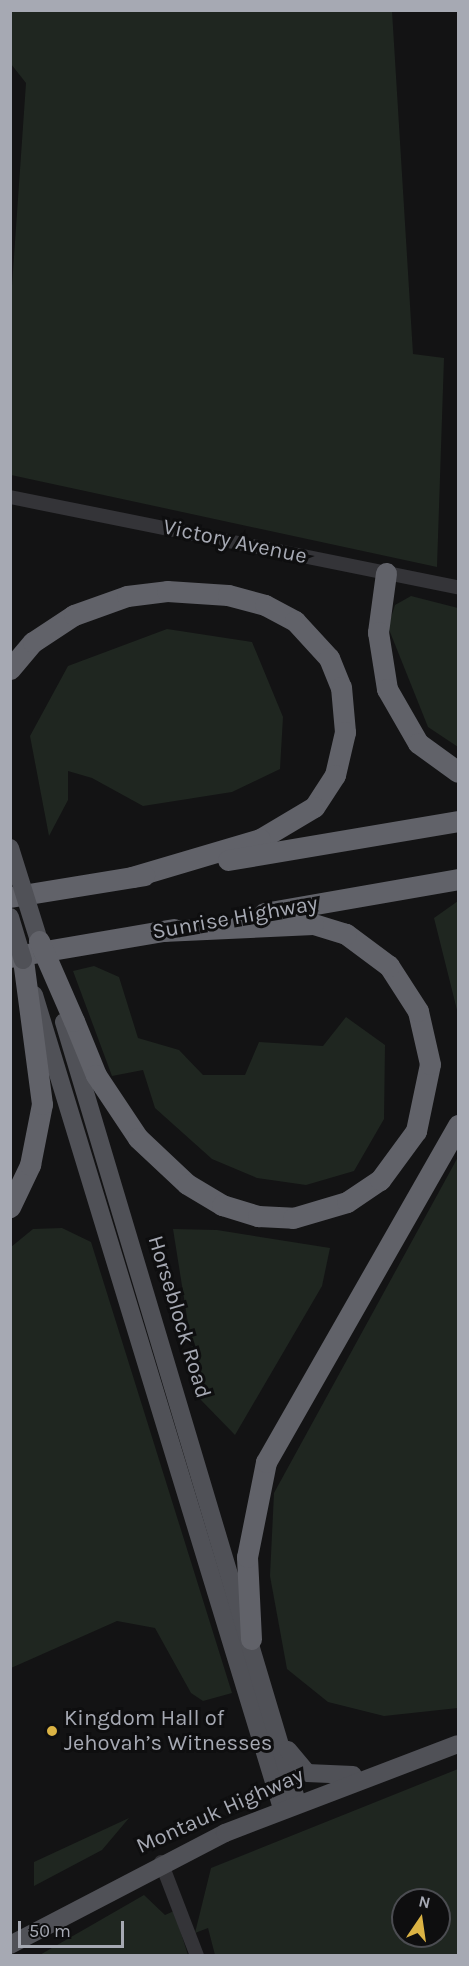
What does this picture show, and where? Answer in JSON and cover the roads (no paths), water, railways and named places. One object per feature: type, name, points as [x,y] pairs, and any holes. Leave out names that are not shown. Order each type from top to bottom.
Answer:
[{"type":"highway","points":[[386,573],[378,632],[387,689],[418,742],[459,772]]},
{"type":"highway","points":[[10,669],[33,642],[66,619],[109,601],[167,591],[219,594],[265,605],[295,621],[329,658],[341,687],[345,732],[335,775],[314,807],[260,839],[132,877]]},
{"type":"highway","points":[[10,897],[459,821]]},
{"type":"highway","name":"Sunrise Highway","points":[[17,959],[459,879]]},
{"type":"highway","points":[[39,941],[69,1022],[96,1075],[138,1138],[187,1184],[222,1205],[258,1216],[294,1218],[330,1210],[380,1180],[416,1131],[430,1064],[418,1011],[388,966],[346,934],[313,924],[162,931]]},
{"type":"highway","points":[[10,1207],[30,1165],[40,1125],[42,1082],[39,1028],[17,959]]},
{"type":"highway","points":[[251,1639],[247,1557],[266,1462],[459,1125]]},
{"type":"main road","points":[[10,848],[39,941]]},
{"type":"main road","points":[[10,917],[17,959]]},
{"type":"main road","name":"Horseblock Road","points":[[69,1022],[275,1717],[289,1805]]},
{"type":"main road","name":"Horseblock Road","points":[[39,1028],[289,1805]]},
{"type":"main road","points":[[275,1717],[290,1756],[307,1773],[370,1774]]},
{"type":"main road","name":"Montauk Highway","points":[[10,1945],[161,1862],[289,1805],[370,1774],[459,1744]]},
{"type":"street","name":"Victory Avenue","points":[[10,497],[459,587]]},
{"type":"street","points":[[161,1862],[197,1956]]},
{"type":"place","name":"Kingdom Hall of Jehovah’s Witnesses","points":[[52,1731]]}]
